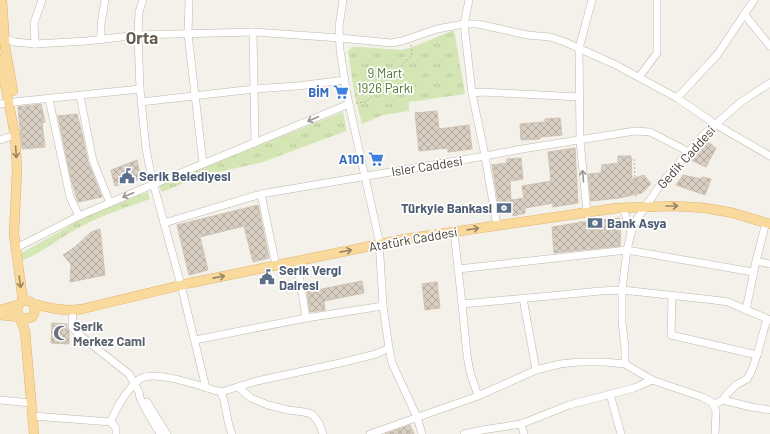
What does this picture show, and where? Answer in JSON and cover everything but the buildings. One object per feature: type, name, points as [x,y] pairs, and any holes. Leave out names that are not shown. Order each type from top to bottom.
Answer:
[{"type":"main road","points":[[2,0],[2,39],[5,47],[8,103]]},
{"type":"main road","points":[[0,59],[14,135],[17,170],[14,234],[21,303],[17,311],[25,331],[34,434]]},
{"type":"main road","name":"Atatürk Caddesi","points":[[33,304],[59,310],[72,310],[296,260],[380,244],[623,208],[674,206],[705,208],[733,212],[768,223]]},
{"type":"main road","points":[[0,310],[29,301],[33,304],[35,311],[25,331]]},
{"type":"main road","name":"Atatürk Caddesi","points":[[32,317],[59,310]]},
{"type":"main road","points":[[0,315],[26,319],[32,317]]},
{"type":"street","points":[[35,44],[34,23],[42,0]]},
{"type":"street","points":[[101,40],[101,24],[105,0]]},
{"type":"street","points":[[143,0],[140,12],[138,35],[140,89],[146,150],[206,388]]},
{"type":"street","points":[[189,0],[188,34],[203,164]]},
{"type":"street","points":[[343,0],[339,27],[345,80],[380,244],[383,306],[389,348],[392,363],[417,417],[422,434]]},
{"type":"street","points":[[469,0],[464,24],[472,93],[497,226]]},
{"type":"street","points":[[584,213],[580,140],[579,48],[592,0]]},
{"type":"street","points":[[639,77],[657,53],[657,0]]},
{"type":"street","points":[[677,98],[717,55],[754,0]]},
{"type":"street","points":[[744,14],[770,46]]},
{"type":"street","points":[[2,39],[35,44],[101,40],[138,35],[254,32],[391,43],[402,41],[437,29],[464,24],[478,24],[527,35],[550,37],[579,48],[616,65],[677,98],[715,124],[770,156]]},
{"type":"street","points":[[254,32],[255,143]]},
{"type":"street","points":[[141,102],[254,88],[297,86],[345,80]]},
{"type":"street","name":"Gedik Caddesi","points":[[630,234],[635,222],[661,184],[702,136],[741,102],[770,83]]},
{"type":"street","points":[[8,103],[140,89]]},
{"type":"street","points":[[472,93],[483,92],[580,97]]},
{"type":"street","points":[[80,96],[93,161],[110,203]]},
{"type":"street","points":[[49,99],[70,197],[79,216]]},
{"type":"street","points":[[16,248],[79,216],[349,104]]},
{"type":"street","name":"Isler Caddesi","points":[[164,223],[261,194],[485,156],[522,148],[635,131],[650,132],[688,152]]},
{"type":"street","points":[[0,140],[14,135]]},
{"type":"street","points":[[261,194],[276,265]]},
{"type":"street","points":[[623,208],[630,234],[622,290],[622,322],[625,364]]},
{"type":"street","points":[[746,310],[753,272],[768,223]]},
{"type":"street","points":[[454,232],[467,355],[470,372],[478,396]]},
{"type":"street","points":[[458,269],[627,250],[753,272]]},
{"type":"street","points":[[296,260],[306,318]]},
{"type":"street","points":[[756,261],[770,264]]},
{"type":"street","points":[[462,304],[622,290],[728,302],[769,319],[752,370],[747,379],[736,385],[722,400],[713,405]]},
{"type":"street","points":[[672,295],[671,334],[757,355]]},
{"type":"street","points":[[523,298],[536,370]]},
{"type":"street","points":[[195,340],[306,318],[383,306]]},
{"type":"street","points":[[72,310],[72,327],[77,333],[129,374],[146,410],[160,434]]},
{"type":"street","points":[[111,422],[113,414],[134,384],[141,378],[150,376],[164,377],[192,383],[221,392],[257,381],[376,354],[389,348]]},
{"type":"street","points":[[370,434],[478,396],[536,370],[560,364],[579,362],[625,364],[652,380],[702,397],[712,402],[716,411],[715,434]]},
{"type":"street","points":[[464,434],[521,424],[569,405],[634,388],[652,380]]},
{"type":"street","points":[[238,387],[251,398],[268,405],[312,414],[324,434]]},
{"type":"street","points":[[138,392],[144,397],[167,434]]},
{"type":"street","points":[[221,392],[224,399],[229,428],[232,434]]},
{"type":"street","points":[[610,394],[621,434]]},
{"type":"street","points":[[0,400],[31,403]]},
{"type":"street","points":[[722,400],[770,410]]},
{"type":"street","points":[[32,416],[111,422],[116,428],[116,434]]},
{"type":"street","points":[[521,424],[524,434]]},
{"type":"path","points":[[349,104],[366,102],[412,55],[411,38]]},
{"type":"path","points":[[634,159],[636,200]]},
{"type":"path","points":[[600,211],[601,253]]},
{"type":"path","points":[[583,254],[584,213]]},
{"type":"green space","name":"9 Mart 1926 Parkı","points":[[454,30],[465,94],[409,102],[409,111],[383,115],[362,124],[354,92],[348,51],[352,47],[401,50],[413,47]]},
{"type":"green space","points":[[343,112],[346,131],[263,162],[196,178],[162,192],[159,185]]},
{"type":"green space","points":[[148,192],[150,199],[92,221],[23,260],[20,254],[89,215]]},
{"type":"place","name":"BİM","points":[[341,92]]},
{"type":"place","name":"A101","points":[[376,159]]},
{"type":"place","name":"Serik Belediyesi","points":[[127,176]]},
{"type":"place","name":"Türkyie Bankasi","points":[[504,208]]},
{"type":"place","name":"Bank Asya","points":[[595,223]]},
{"type":"place","name":"Serik Vergi Dairesi","points":[[267,277]]},
{"type":"place","name":"Serik Merkez Cami","points":[[61,333]]},
{"type":"district","name":"Orta","points":[[142,38]]}]
